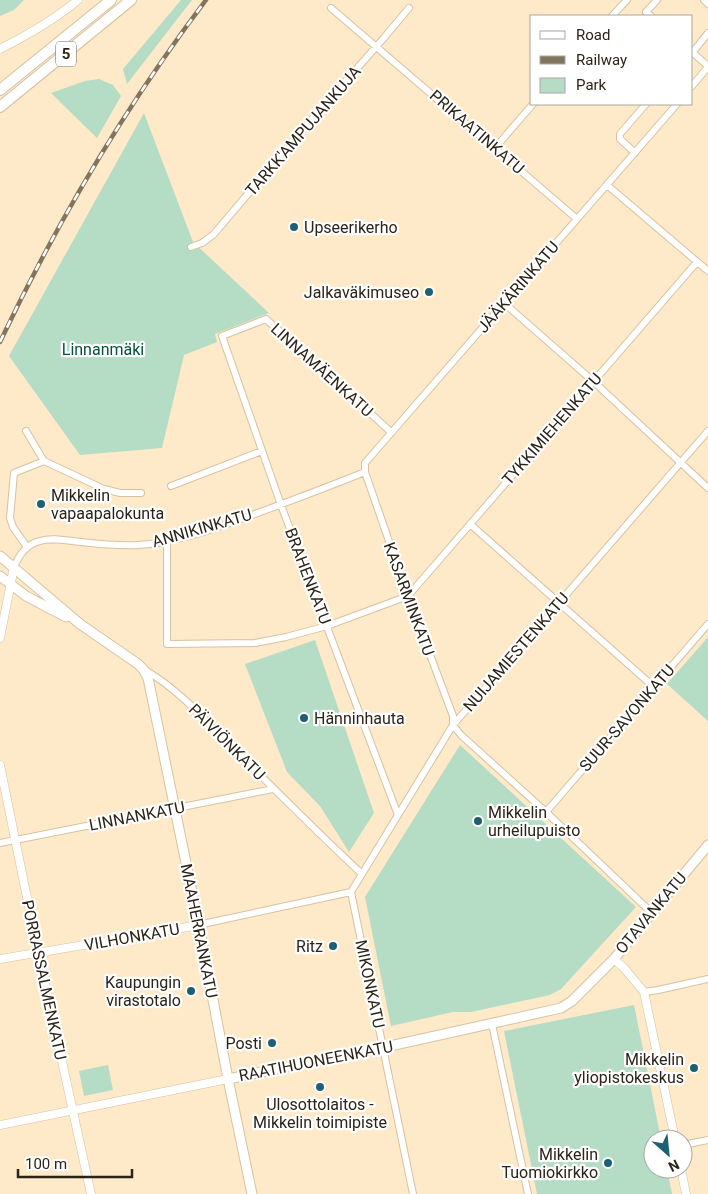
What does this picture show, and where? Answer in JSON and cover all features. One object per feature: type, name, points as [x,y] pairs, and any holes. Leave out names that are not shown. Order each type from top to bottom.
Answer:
[{"type":"highway","name":"5","points":[[0,90],[111,0]]},
{"type":"highway","name":"5","points":[[0,107],[131,0]]},
{"type":"main road","name":"PÄIVIÖNKATU","points":[[0,556],[80,624],[143,669]]},
{"type":"main road","name":"PÄIVIÖNKATU","points":[[0,576],[26,596],[80,624]]},
{"type":"main road","name":"MAAHERRANKATU","points":[[143,669],[148,678],[252,1194]]},
{"type":"main road","name":"OTAVANKATU","points":[[614,959],[708,845]]},
{"type":"main road","name":"RAATIHUONEENKATU","points":[[228,1078],[383,1048],[561,1008],[572,1001],[614,959]]},
{"type":"street","points":[[0,49],[45,25],[78,0]]},
{"type":"street","points":[[613,15],[627,0]]},
{"type":"street","points":[[650,15],[646,12],[657,0]]},
{"type":"street","points":[[704,0],[708,4]]},
{"type":"street","name":"PRIKAATINKATU","points":[[331,8],[577,219]]},
{"type":"street","name":"TARKK'AMPUJANKUJA","points":[[191,247],[202,243],[213,235],[305,126],[409,8]]},
{"type":"street","points":[[693,51],[708,33]]},
{"type":"street","points":[[693,53],[708,66],[693,85]]},
{"type":"street","points":[[495,148],[532,105]]},
{"type":"street","points":[[635,153],[623,143],[620,139],[620,134],[645,105]]},
{"type":"street","name":"JÄÄKÄRINKATU","points":[[365,472],[365,463],[391,432],[676,105]]},
{"type":"street","points":[[607,185],[708,271]]},
{"type":"street","name":"TYKKIMIEHENKATU","points":[[408,596],[697,262]]},
{"type":"street","points":[[504,303],[594,382],[708,488]]},
{"type":"street","name":"LINNAMÄENKATU","points":[[222,336],[266,319],[391,432]]},
{"type":"street","name":"BRAHENKATU","points":[[222,336],[281,504],[398,815]]},
{"type":"street","points":[[26,431],[44,461],[104,490],[120,493],[141,492]]},
{"type":"street","name":"NUIJAMIESTENKATU","points":[[351,892],[453,725],[708,431]]},
{"type":"street","points":[[171,486],[262,451]]},
{"type":"street","points":[[0,638],[14,567],[18,558],[27,548],[13,527],[10,518],[14,473],[44,461]]},
{"type":"street","name":"ANNIKINKATU","points":[[27,548],[39,541],[55,539],[89,543],[137,545],[167,542],[218,527],[365,472]]},
{"type":"street","name":"KASARMINKATU","points":[[365,472],[408,596],[453,716],[453,725]]},
{"type":"street","points":[[470,524],[654,687]]},
{"type":"street","points":[[167,542],[167,644],[255,643],[286,638],[328,626],[408,596]]},
{"type":"street","name":"SUUR-SAVONKATU","points":[[546,812],[708,624]]},
{"type":"street","name":"PÄIVIÖNKATU","points":[[143,669],[166,683],[200,714],[362,874]]},
{"type":"street","points":[[453,725],[461,735],[546,812],[652,913]]},
{"type":"street","name":"PORRASSALMENKATU","points":[[0,765],[38,953],[91,1194]]},
{"type":"street","name":"LINNANKATU","points":[[0,843],[274,789]]},
{"type":"street","name":"VILHONKATU","points":[[0,959],[143,935],[351,892]]},
{"type":"street","name":"MIKONKATU","points":[[351,892],[414,1194]]},
{"type":"street","points":[[614,959],[644,992],[673,1129]]},
{"type":"street","points":[[644,992],[708,979]]},
{"type":"street","points":[[492,1024],[528,1194]]},
{"type":"street","name":"RAATIHUONEENKATU","points":[[0,1125],[228,1078]]},
{"type":"street","points":[[693,1143],[708,1140]]},
{"type":"street","points":[[683,1179],[686,1194]]},
{"type":"green space","points":[[0,0],[24,0],[14,10],[0,16]]},
{"type":"green space","points":[[181,0],[192,0],[127,84],[123,69]]},
{"type":"green space","points":[[99,79],[113,85],[121,96],[97,138],[51,93],[85,81]]},
{"type":"green space","name":"Linnanmäki","points":[[144,113],[193,242],[269,313],[215,334],[217,342],[184,355],[162,448],[80,455],[9,356]]},
{"type":"green space","points":[[708,637],[708,721],[667,684]]},
{"type":"green space","name":"Hänninhauta","points":[[315,640],[374,813],[349,852],[320,806],[287,772],[245,664]]},
{"type":"green space","name":"Mikkelin urheilupuisto","points":[[460,745],[636,907],[561,989],[550,995],[471,1012],[453,1012],[391,1026],[365,897]]},
{"type":"green space","points":[[634,1005],[659,1129],[643,1129],[643,1179],[669,1179],[672,1194],[537,1194],[504,1031]]},
{"type":"green space","points":[[108,1065],[113,1090],[84,1096],[79,1071]]},
{"type":"railway","points":[[0,342],[45,253],[94,166],[148,81],[206,0]]},
{"type":"place","name":"Upseerikerho","points":[[294,227]]},
{"type":"place","name":"Jalkaväkimuseo","points":[[429,292]]},
{"type":"place","name":"Mikkelin vapaapalokunta","points":[[41,504]]},
{"type":"place","name":"Hänninhauta","points":[[304,718]]},
{"type":"place","name":"Mikkelin urheilupuisto","points":[[478,821]]},
{"type":"place","name":"Ritz","points":[[333,946]]},
{"type":"place","name":"Kaupungin virastotalo","points":[[191,991]]},
{"type":"place","name":"Posti","points":[[272,1043]]},
{"type":"place","name":"Mikkelin yliopistokeskus","points":[[694,1068]]},
{"type":"place","name":"Ulosottolaitos - Mikkelin toimipiste","points":[[320,1087]]},
{"type":"place","name":"Mikkelin Tuomiokirkko","points":[[608,1163]]}]
